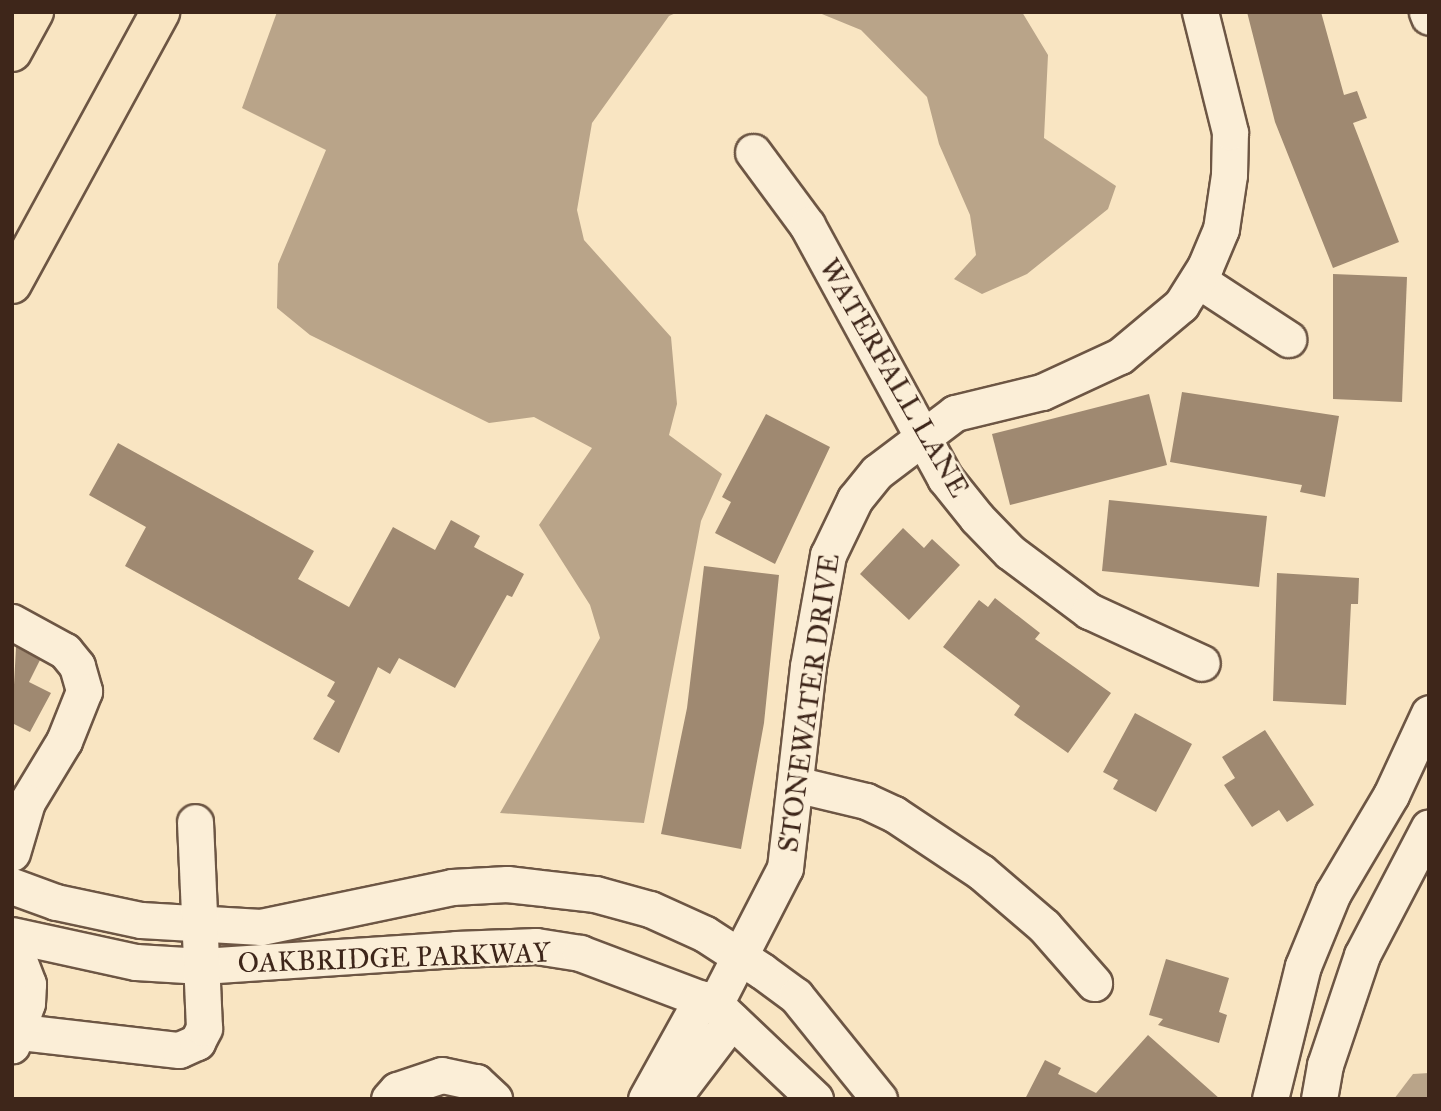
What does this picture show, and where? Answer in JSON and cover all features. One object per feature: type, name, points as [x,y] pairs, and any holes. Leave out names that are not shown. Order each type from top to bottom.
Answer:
[{"type":"main road","points":[[12,52],[34,12]]},
{"type":"main road","points":[[12,284],[160,12]]},
{"type":"street","name":"STONEWATER DRIVE","points":[[716,1007],[785,868],[808,666],[828,555],[855,499],[877,472],[923,435],[955,414],[1042,392],[1120,356],[1181,305],[1198,280],[1221,229],[1230,143],[1218,74],[1199,12]]},
{"type":"street","name":"WATERFALL LANE","points":[[753,152],[807,225],[945,478],[1010,552],[1089,611],[1202,663]]},
{"type":"street","points":[[1198,280],[1288,339]]},
{"type":"street","points":[[12,622],[65,651],[77,666],[84,691],[78,713],[36,792],[27,802],[12,853]]},
{"type":"street","points":[[1270,1099],[1303,967],[1333,893],[1391,795],[1429,713]]},
{"type":"street","points":[[796,784],[866,801],[894,814],[981,872],[1044,926],[1094,983]]},
{"type":"street","points":[[12,942],[28,984],[14,1037],[179,1051],[197,1042],[204,1028],[195,822]]},
{"type":"street","points":[[1319,1099],[1325,1065],[1363,955],[1429,827]]},
{"type":"street","name":"OAKBRIDGE PARKWAY","points":[[12,886],[68,905],[200,926],[261,928],[452,887],[507,884],[595,894],[650,909],[740,956],[796,996],[879,1099]]},
{"type":"street","name":"OAKBRIDGE PARKWAY","points":[[12,934],[136,962],[202,966],[536,946],[580,953],[716,1007],[815,1099]]},
{"type":"street","points":[[646,1099],[716,1007]]},
{"type":"street","points":[[672,1099],[716,1007]]},
{"type":"street","points":[[389,1099],[397,1090],[442,1075],[475,1083],[494,1099]]},
{"type":"shaded area","points":[[277,12],[678,12],[669,16],[592,123],[577,210],[584,240],[671,337],[677,404],[669,435],[722,474],[701,521],[644,823],[500,813],[600,638],[590,605],[539,525],[592,448],[534,417],[489,423],[310,335],[277,308],[278,264],[326,150],[242,108]]},
{"type":"shaded area","points":[[817,12],[1022,12],[1048,55],[1044,138],[1116,186],[1108,209],[1027,274],[982,294],[954,279],[976,255],[970,215],[939,144],[927,97],[861,30]]},
{"type":"shaded area","points":[[1429,1073],[1429,1099],[1394,1099],[1413,1074]]},
{"type":"building","points":[[1247,12],[1321,12],[1344,95],[1357,91],[1367,118],[1353,123],[1399,242],[1333,268],[1275,122]]},
{"type":"building","points":[[1333,274],[1407,277],[1402,402],[1333,399]]},
{"type":"building","points":[[1182,392],[1339,416],[1325,497],[1300,492],[1302,485],[1170,462]]},
{"type":"building","points":[[1149,394],[1167,465],[1010,505],[992,434]]},
{"type":"building","points":[[766,414],[830,447],[775,564],[715,533],[731,502],[722,497]]},
{"type":"building","points":[[118,443],[314,551],[298,579],[349,607],[393,527],[435,550],[451,520],[480,536],[474,547],[524,574],[512,597],[507,595],[455,688],[399,658],[390,674],[378,667],[339,753],[313,739],[335,701],[327,696],[335,682],[125,566],[146,527],[89,495]]},
{"type":"building","points":[[1109,500],[1267,516],[1259,587],[1102,571]]},
{"type":"building","points":[[903,528],[924,548],[932,539],[960,565],[909,620],[860,574]]},
{"type":"building","points":[[704,566],[779,575],[764,723],[741,849],[661,834],[687,708]]},
{"type":"building","points":[[1277,573],[1359,578],[1358,604],[1351,604],[1346,705],[1273,701]]},
{"type":"building","points":[[995,598],[1040,633],[1035,639],[1111,693],[1068,753],[1014,715],[1020,706],[943,647],[979,600],[988,607]]},
{"type":"building","points":[[16,647],[40,660],[29,682],[51,693],[30,732],[12,723]]},
{"type":"building","points":[[1135,713],[1192,744],[1156,812],[1113,789],[1118,780],[1103,772]]},
{"type":"building","points":[[1265,730],[1314,805],[1287,822],[1279,810],[1252,827],[1224,785],[1235,778],[1222,757]]},
{"type":"building","points":[[1166,959],[1229,978],[1219,1012],[1227,1015],[1219,1043],[1158,1025],[1163,1019],[1149,1015]]},
{"type":"building","points":[[1148,1035],[1220,1099],[1025,1099],[1045,1060],[1061,1068],[1058,1074],[1096,1093]]}]
